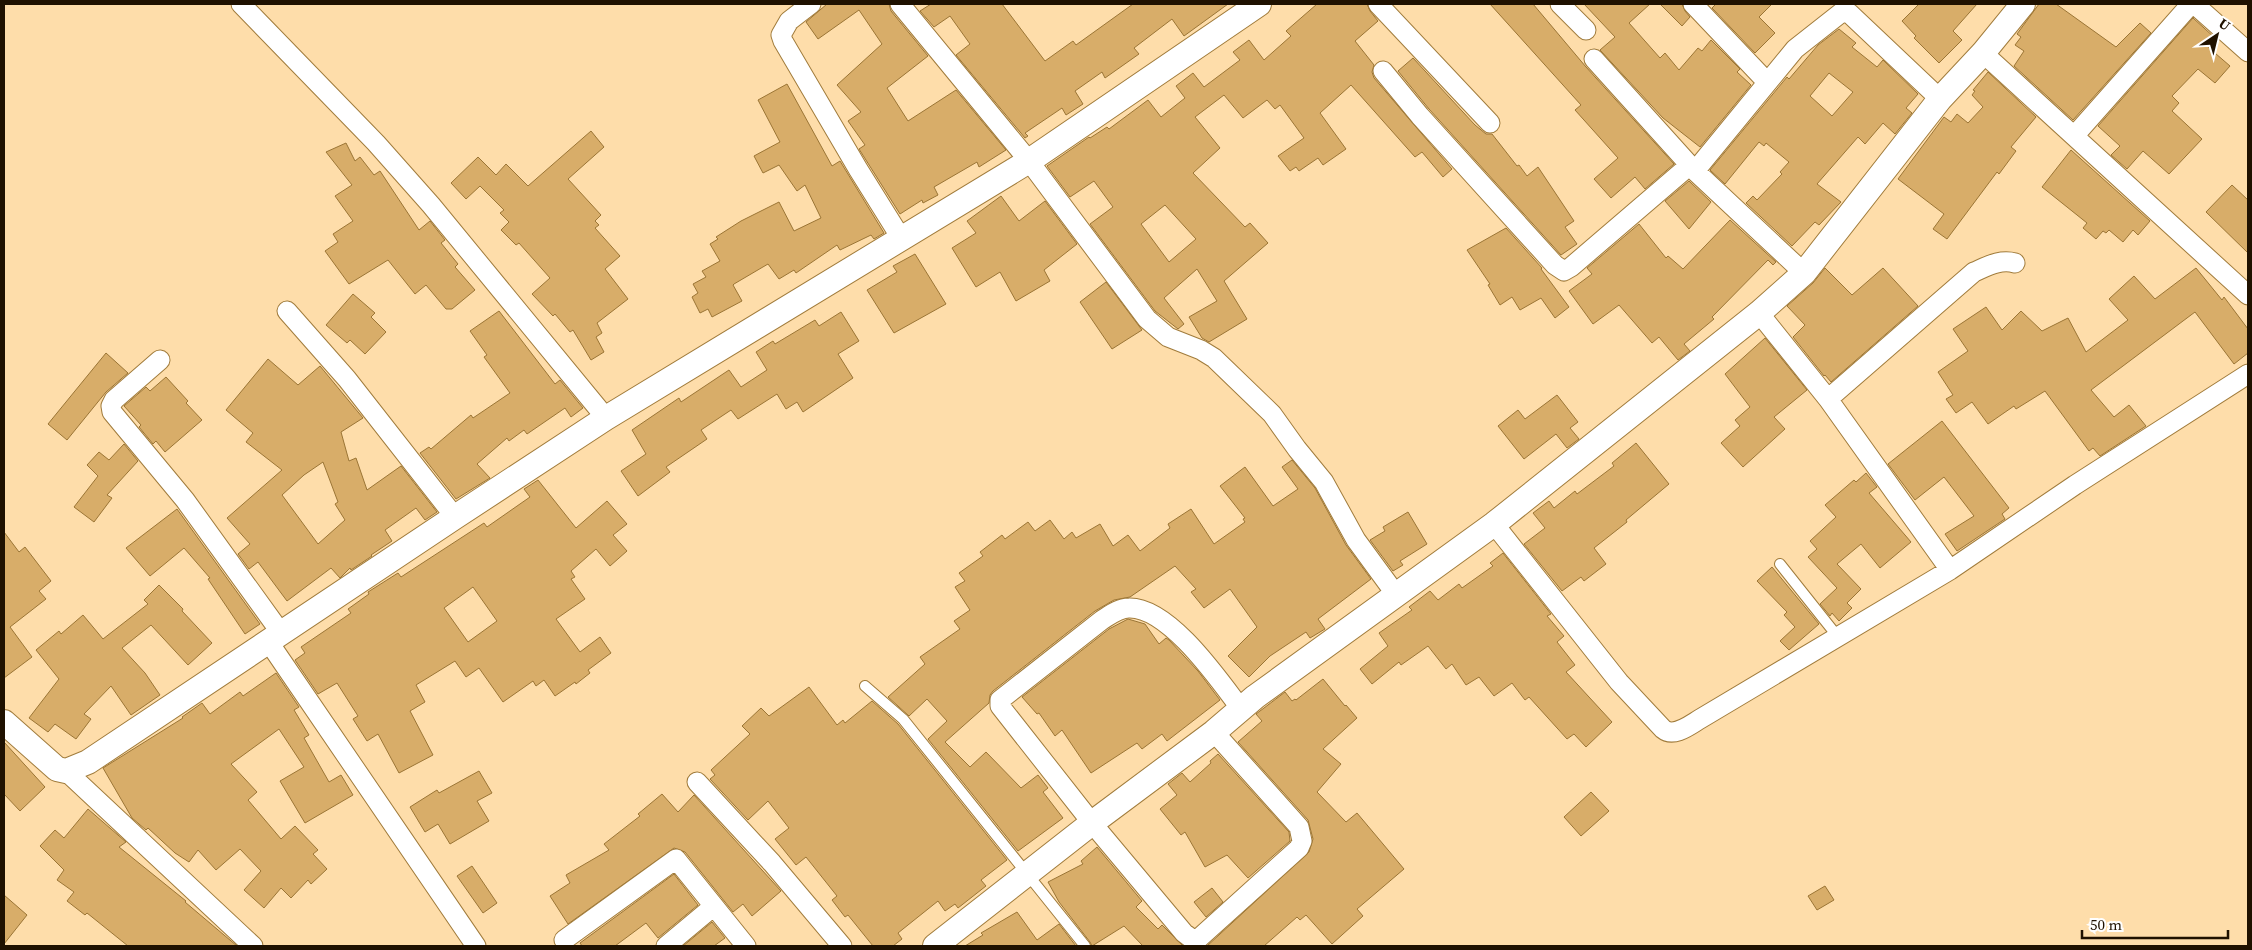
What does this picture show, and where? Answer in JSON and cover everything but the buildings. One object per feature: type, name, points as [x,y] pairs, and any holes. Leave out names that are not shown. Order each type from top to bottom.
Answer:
[{"type":"street","points":[[241,4],[376,143],[443,219],[606,418]]},
{"type":"street","points":[[811,4],[789,21],[781,35],[783,41],[901,238]]},
{"type":"street","points":[[900,4],[1029,161],[1152,324],[1168,336],[1201,350],[1214,358],[1272,414],[1297,450],[1324,482],[1356,540],[1397,596]]},
{"type":"street","points":[[66,771],[88,762],[606,418],[1029,161],[1259,4]]},
{"type":"street","points":[[1378,4],[1490,123]]},
{"type":"street","points":[[1560,4],[1586,30]]},
{"type":"street","points":[[1693,4],[1767,82]]},
{"type":"street","points":[[935,946],[1092,823],[1214,732],[1241,709],[1494,524],[1759,313],[1804,273],[1940,99],[1983,53],[2023,4]]},
{"type":"street","points":[[2075,135],[2192,4],[2248,52]]},
{"type":"street","points":[[1383,71],[1475,177],[1555,265],[1564,271],[1572,267],[1692,168],[1795,49],[1842,12],[1849,13],[1940,99]]},
{"type":"street","points":[[1983,53],[2248,295]]},
{"type":"street","points":[[1594,59],[1692,168],[1804,273]]},
{"type":"street","points":[[1828,399],[1974,272],[2000,262],[2015,263]]},
{"type":"street","points":[[287,311],[347,379],[455,517]]},
{"type":"street","points":[[1759,313],[1828,399],[1950,570]]},
{"type":"street","points":[[160,360],[114,400],[111,406],[112,412],[185,500],[434,886],[472,940]]},
{"type":"street","points":[[1494,524],[1619,682],[1666,732],[1671,733],[1686,727],[1950,570],[2075,485],[2248,374]]},
{"type":"street","points":[[1214,732],[1299,827],[1302,841],[1299,848],[1195,943],[1178,926],[1092,823],[1000,706],[1000,700],[1102,620],[1113,613],[1130,608],[1150,614],[1166,623],[1198,654],[1241,709]]},
{"type":"street","points":[[4,722],[57,769],[66,771],[252,946]]},
{"type":"street","points":[[697,782],[772,863],[842,946]]},
{"type":"street","points":[[564,940],[676,859],[746,946]]},
{"type":"street","points":[[666,946],[714,906]]},
{"type":"lane","points":[[1780,564],[1838,637]]},
{"type":"lane","points":[[865,686],[903,719],[1085,946]]}]
